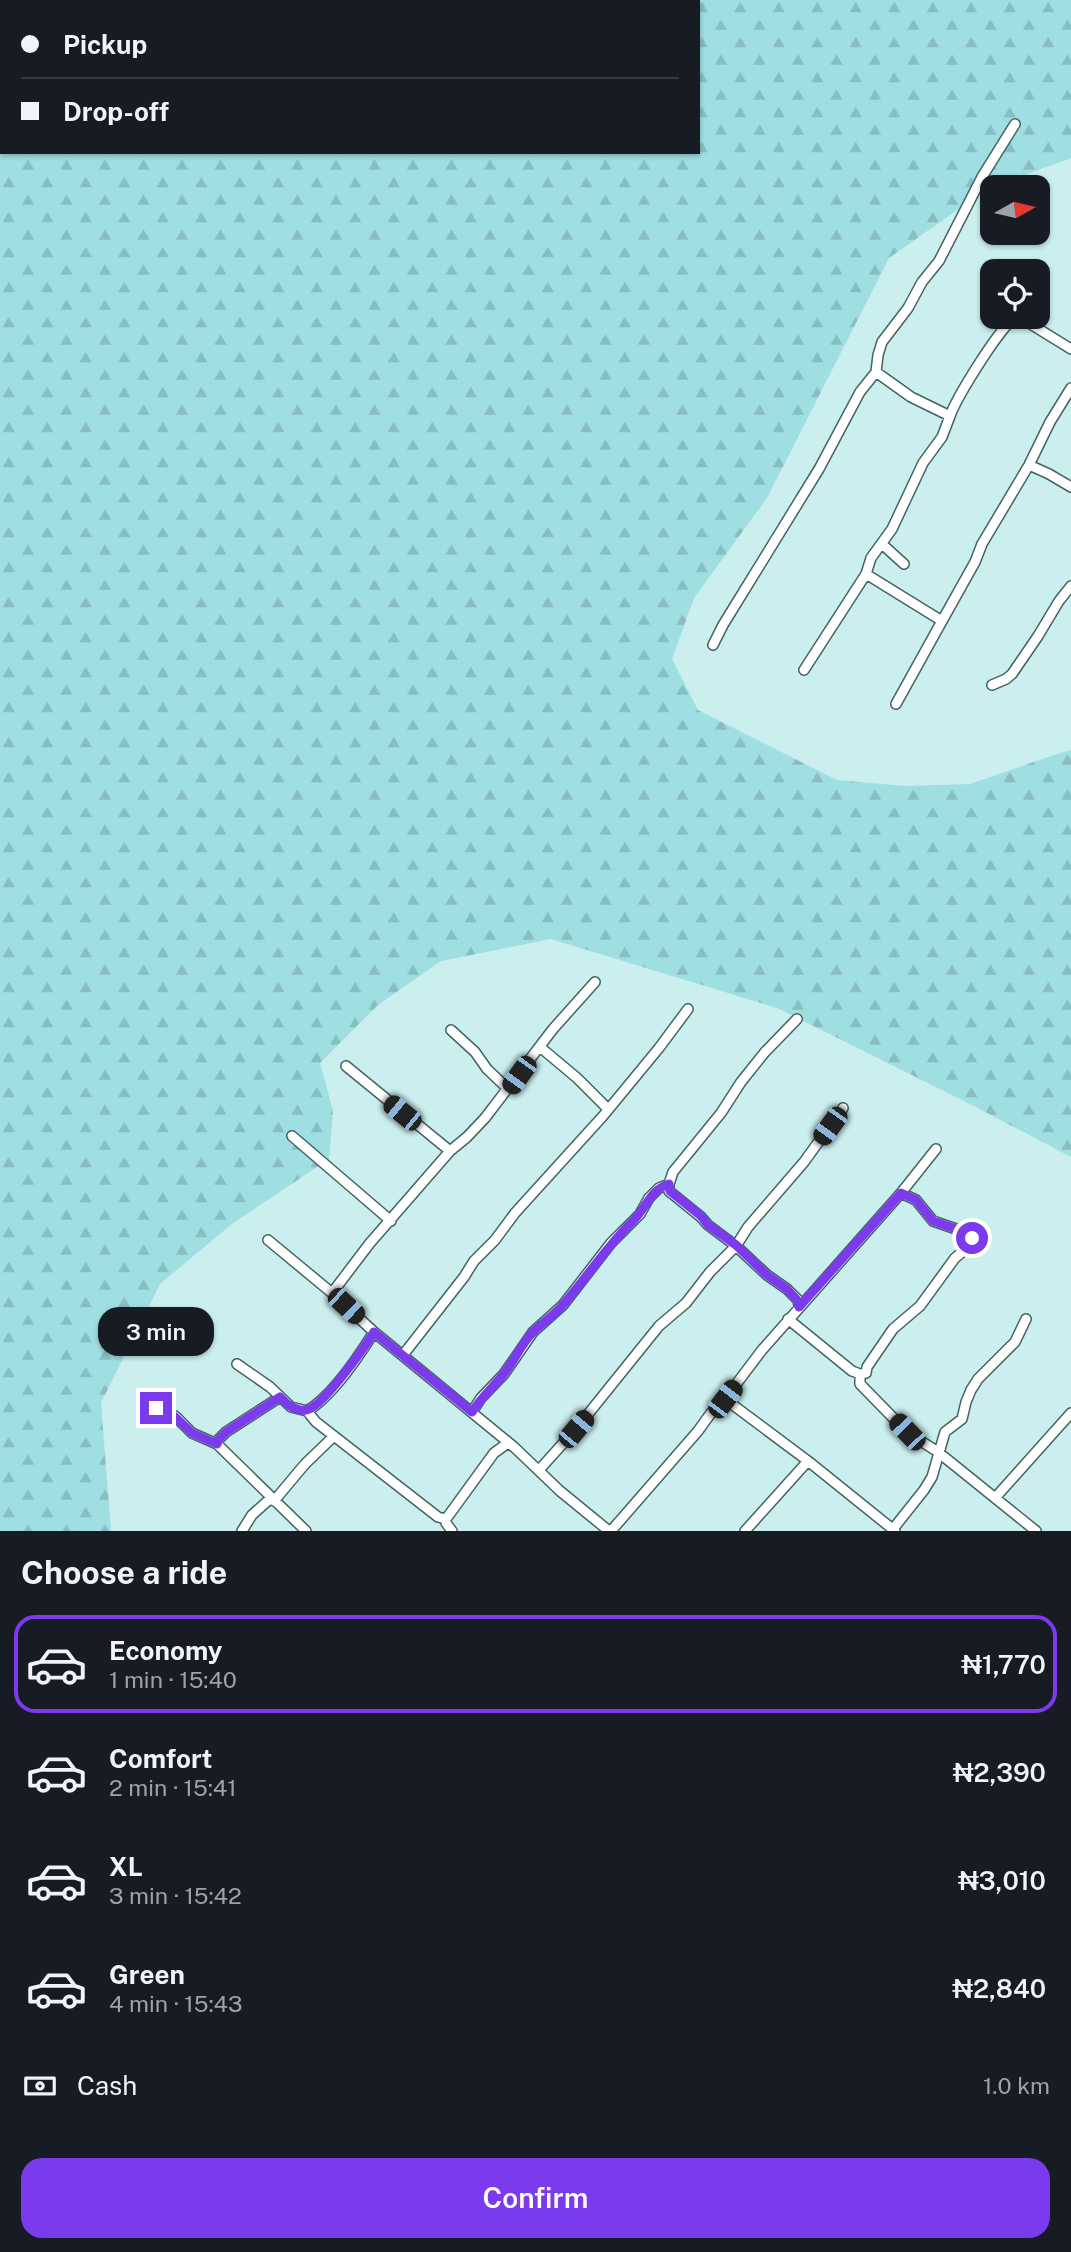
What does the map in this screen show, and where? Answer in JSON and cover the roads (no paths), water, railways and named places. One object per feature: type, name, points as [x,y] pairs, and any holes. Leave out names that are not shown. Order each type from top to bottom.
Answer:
[{"type":"street","points":[[713,645],[819,469],[860,392],[876,372],[882,342],[939,261],[977,186],[1016,124]]},
{"type":"street","points":[[804,670],[866,573],[871,558],[904,505],[923,463],[942,437],[950,416],[1002,329],[1017,317],[1071,349]]},
{"type":"street","points":[[876,372],[911,397],[950,416]]},
{"type":"street","points":[[896,704],[975,562],[982,544],[1029,466],[1050,422],[1071,388]]},
{"type":"street","points":[[1029,466],[1071,487]]},
{"type":"street","points":[[882,544],[904,564]]},
{"type":"street","points":[[866,573],[942,621]]},
{"type":"street","points":[[992,685],[1012,674],[1071,586]]},
{"type":"street","points":[[332,1293],[370,1243],[450,1151],[467,1137],[508,1089],[552,1029],[595,982]]},
{"type":"street","points":[[403,1355],[474,1261],[659,1048],[688,1009]]},
{"type":"street","points":[[797,1018],[741,1082],[721,1113],[673,1172],[669,1184],[670,1191],[708,1225],[736,1245],[767,1275],[793,1294],[799,1307]]},
{"type":"street","points":[[450,1030],[475,1052],[486,1069],[508,1089]]},
{"type":"street","points":[[540,1047],[607,1108]]},
{"type":"street","points":[[346,1066],[450,1151]]},
{"type":"street","points":[[539,1470],[576,1429],[659,1326],[686,1303],[736,1245],[748,1227],[804,1162],[843,1108]]},
{"type":"street","points":[[292,1136],[391,1221]]},
{"type":"street","points":[[268,1240],[610,1531],[725,1399],[788,1319],[901,1193],[936,1149]]},
{"type":"street","points":[[472,1412],[481,1398],[504,1374],[533,1332],[563,1305],[611,1242],[640,1214],[649,1198],[659,1188],[669,1184]]},
{"type":"street","points":[[788,1319],[852,1371],[866,1373],[867,1367],[894,1329],[920,1306],[956,1258],[974,1242],[956,1229],[933,1221],[916,1200],[901,1193]]},
{"type":"street","points":[[725,1399],[894,1530],[924,1490],[936,1464],[937,1452],[945,1432],[962,1419],[966,1402],[978,1379],[1015,1342],[1026,1319]]},
{"type":"street","points":[[307,1411],[315,1406],[348,1370],[374,1332]]},
{"type":"street","points":[[237,1364],[270,1387],[291,1407],[307,1411],[316,1422],[438,1517],[446,1519]]},
{"type":"street","points":[[859,1374],[860,1384],[907,1432],[937,1452],[1035,1531]]},
{"type":"street","points":[[217,1444],[226,1432],[280,1397]]},
{"type":"street","points":[[156,1408],[174,1416],[192,1433],[217,1444],[306,1531]]},
{"type":"street","points":[[995,1498],[1071,1413]]},
{"type":"street","points":[[242,1531],[252,1515],[272,1499],[334,1436]]},
{"type":"street","points":[[452,1531],[446,1519],[494,1453],[508,1443]]},
{"type":"street","points":[[745,1531],[808,1461]]}]
